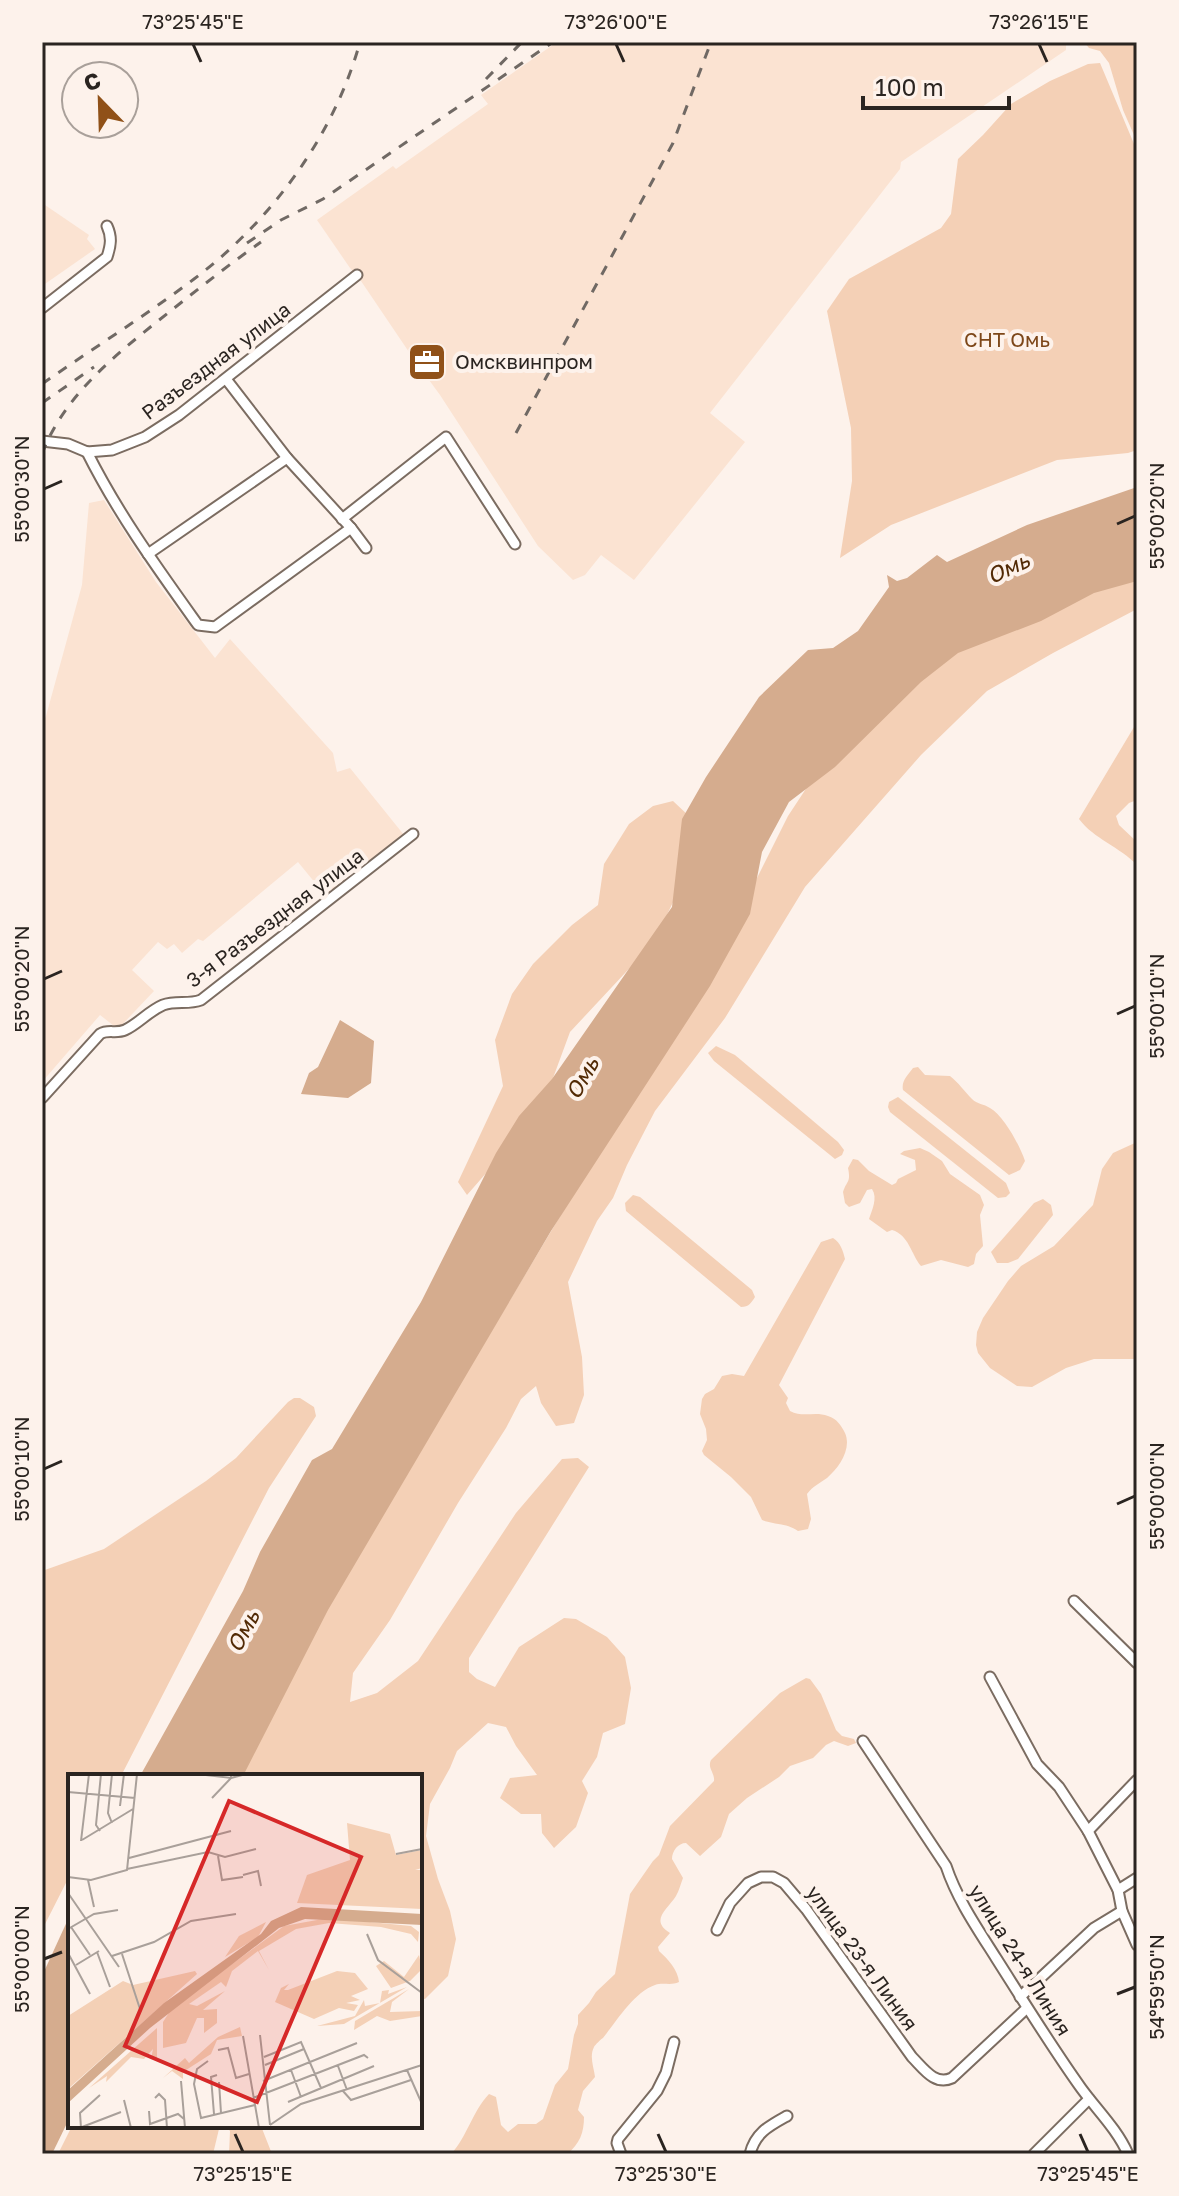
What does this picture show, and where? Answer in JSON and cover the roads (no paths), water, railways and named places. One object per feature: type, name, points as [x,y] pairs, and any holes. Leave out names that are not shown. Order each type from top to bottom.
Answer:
[{"type":"street","points":[[42,308],[107,257],[111,246],[107,226]]},
{"type":"street","name":"Разъездная улица","points":[[87,452],[112,450],[145,437],[179,415],[357,275]]},
{"type":"street","points":[[226,379],[287,458],[366,548]]},
{"type":"street","points":[[342,519],[446,437],[515,544]]},
{"type":"street","points":[[42,441],[68,444],[87,452],[102,483],[198,625],[215,627],[351,528]]},
{"type":"street","points":[[148,554],[287,458]]},
{"type":"street","name":"3-я Разъездная улица","points":[[42,1098],[100,1034],[125,1030],[161,1006],[201,1000],[413,834]]},
{"type":"street","points":[[1074,1601],[1137,1663]]},
{"type":"street","points":[[990,1677],[1037,1764],[1059,1787],[1088,1831],[1118,1890],[1122,1911],[1137,1945]]},
{"type":"street","name":"улица 24-я Линия","points":[[863,1741],[946,1866],[967,1911],[1027,2008],[1089,2099],[1117,2133],[1128,2154]]},
{"type":"street","points":[[1088,1831],[1137,1780]]},
{"type":"street","name":"улица 23-я Линия","points":[[717,1930],[730,1903],[748,1883],[761,1877],[773,1877],[784,1883],[912,2057],[931,2076],[947,2081],[1027,2008]]},
{"type":"street","points":[[1118,1890],[1137,1878]]},
{"type":"street","points":[[1020,1997],[1094,1928],[1122,1911]]},
{"type":"street","points":[[621,2154],[618,2139],[657,2091],[666,2073],[674,2042]]},
{"type":"street","points":[[1034,2154],[1089,2099]]},
{"type":"street","points":[[750,2154],[752,2143],[764,2128],[787,2116]]},
{"type":"water","name":"Омь","points":[[1137,487],[1137,581],[1094,593],[1041,621],[958,653],[921,682],[835,767],[789,802],[762,852],[750,914],[710,986],[551,1231],[328,1610],[244,1774],[141,1774],[312,1460],[332,1449],[421,1302],[496,1153],[519,1116],[552,1079],[672,907],[682,819],[759,697],[808,650],[833,648],[858,631],[889,587],[887,575],[897,581],[907,578],[937,555],[947,562],[1027,525]]},
{"type":"water","points":[[340,1020],[374,1041],[371,1083],[348,1098],[301,1094],[309,1073],[318,1067]]},
{"type":"water","points":[[68,1919],[68,2121],[52,2154],[42,2154],[42,1976]]},
{"type":"railway","points":[[42,384],[194,279],[249,231],[274,203],[316,143],[349,77],[360,42]]},
{"type":"railway","points":[[486,79],[522,42]]},
{"type":"railway","points":[[247,243],[281,220],[323,199],[553,42]]},
{"type":"railway","points":[[516,433],[673,143],[711,42]]},
{"type":"railway","points":[[42,454],[65,411],[97,373],[154,324],[261,242]]},
{"type":"railway","points":[[42,403],[94,367]]},
{"type":"place","name":"Омсквинпром","points":[[427,362]]},
{"type":"park label","name":"СНТ Омь","points":[[1007,340]]}]
